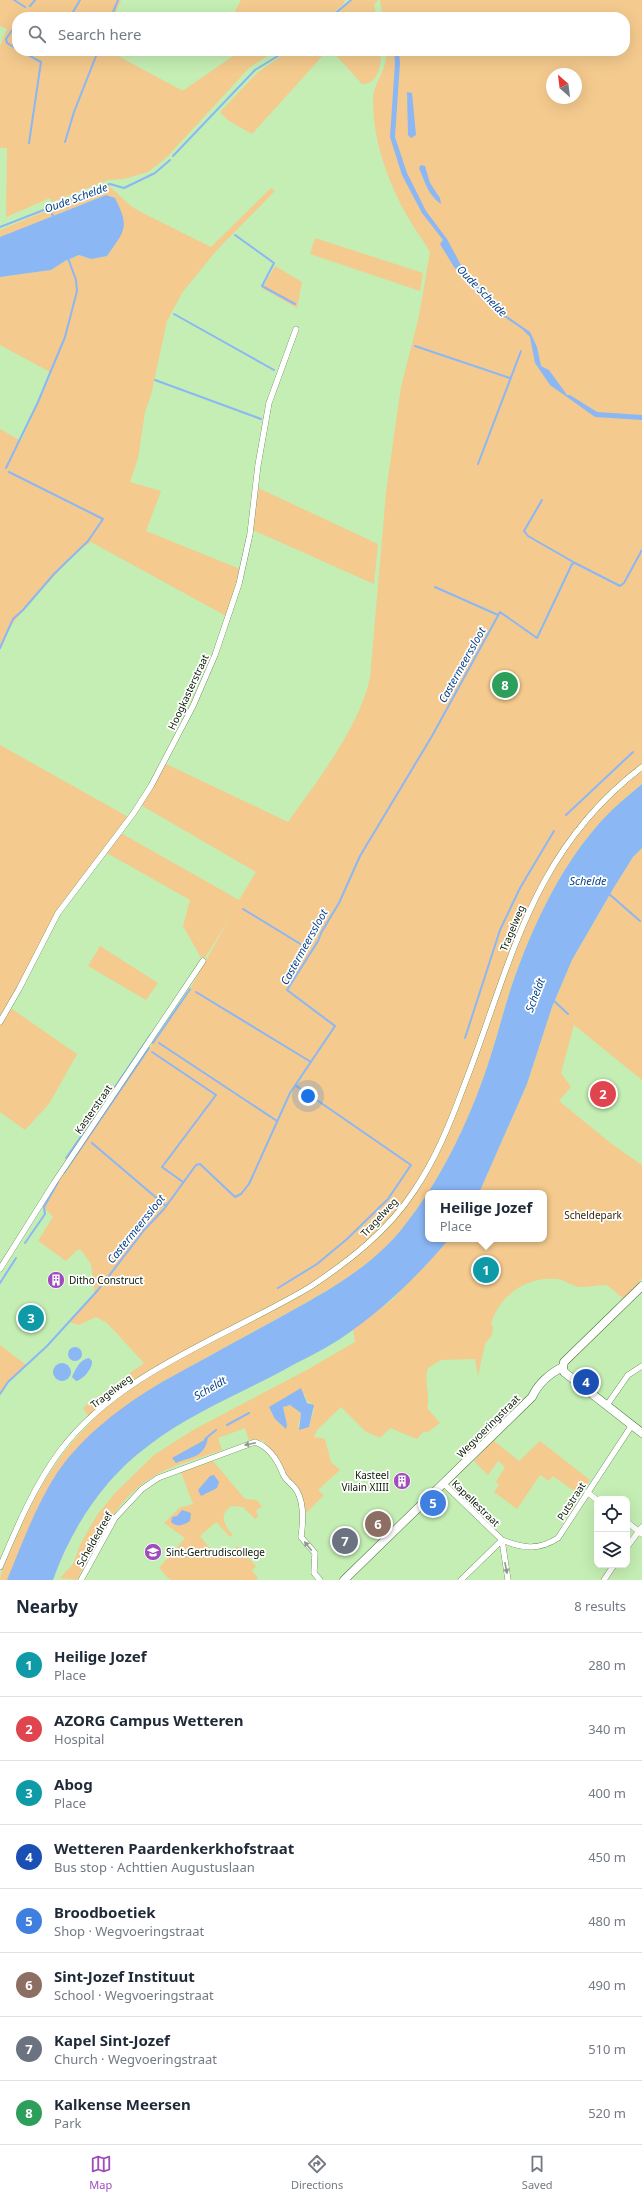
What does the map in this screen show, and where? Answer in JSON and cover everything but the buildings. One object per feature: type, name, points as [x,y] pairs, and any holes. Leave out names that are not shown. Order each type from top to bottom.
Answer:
[{"type":"street","name":"Hoogkasterstraat","points":[[0,1022],[19,989],[58,913],[133,814],[151,786],[193,706],[215,655],[239,584],[250,534],[258,465],[269,403],[296,328]]},
{"type":"street","name":"Tragelweg","points":[[0,1566],[30,1501],[50,1464],[77,1432],[99,1410],[152,1372],[287,1301],[328,1276],[376,1236],[414,1192],[445,1136],[514,944],[536,896],[565,846],[575,833],[615,789],[642,767]]},
{"type":"street","name":"Kasterstraat","points":[[0,1269],[54,1182],[203,961]]},
{"type":"street","name":"Wegvoeringstraat","points":[[344,1580],[532,1397],[536,1388],[556,1370],[563,1367],[564,1362],[642,1286]]},
{"type":"street","points":[[607,1405],[628,1375],[642,1366]]},
{"type":"street","points":[[563,1367],[566,1373],[642,1433]]},
{"type":"street","name":"Putstraat","points":[[502,1540],[520,1547],[540,1547],[549,1544],[558,1538],[632,1426]]},
{"type":"street","name":"Scheldedreef","points":[[81,1580],[115,1518],[130,1500],[151,1482],[183,1468],[255,1442],[261,1444],[279,1462],[283,1475],[298,1492],[303,1518],[301,1537],[314,1553],[314,1574],[320,1580]]},
{"type":"street","name":"Kapellestraat","points":[[444,1484],[502,1540],[508,1580]]},
{"type":"street","points":[[588,1492],[594,1497]]},
{"type":"street","points":[[630,1524],[641,1531],[630,1544]]},
{"type":"street","points":[[461,1580],[502,1540]]},
{"type":"street","points":[[604,1580],[612,1568]]},
{"type":"green space","points":[[0,0],[121,0],[116,12],[12,12],[12,56],[118,56],[181,90],[184,90],[233,56],[268,56],[250,67],[166,158],[148,172],[124,179],[108,180],[52,202],[50,198],[6,217],[7,148],[0,148],[0,46],[7,29],[0,26]]},
{"type":"green space","points":[[241,0],[345,0],[343,5],[334,12],[235,12]]},
{"type":"green space","points":[[351,0],[378,0],[374,5],[376,12],[337,12]]},
{"type":"green space","points":[[380,0],[642,0],[642,784],[615,807],[596,827],[569,864],[546,904],[518,968],[496,1040],[472,1108],[441,1172],[429,1190],[425,1190],[425,1196],[401,1230],[387,1245],[357,1271],[324,1293],[162,1382],[123,1408],[85,1441],[21,1547],[7,1580],[0,1580],[6,1559],[39,1491],[57,1462],[79,1434],[92,1421],[83,1408],[144,1363],[107,1323],[96,1317],[79,1325],[69,1322],[95,1293],[91,1264],[81,1250],[77,1250],[66,1261],[38,1241],[53,1217],[44,1207],[59,1180],[190,989],[229,919],[203,961],[183,926],[190,900],[105,852],[65,903],[9,1007],[77,1054],[49,1104],[25,1130],[0,1112],[0,1026],[7,1010],[0,1018],[0,745],[130,818],[119,832],[239,900],[256,872],[139,804],[164,763],[288,822],[324,772],[347,735],[365,697],[370,678],[386,493],[397,414],[401,387],[419,316],[430,252],[401,205],[388,176],[379,146],[373,100],[375,87],[385,64],[386,56],[630,56],[630,12],[382,12]]},
{"type":"green space","points":[[281,56],[322,56],[252,134],[229,121],[220,112],[257,73]]},
{"type":"green space","points":[[337,56],[381,56],[378,73],[372,81],[362,84]]},
{"type":"green space","points":[[108,185],[132,207],[211,247],[271,188],[275,191],[216,251],[182,293],[167,321],[151,395],[145,412],[138,458],[130,482],[161,491],[146,531],[240,569],[226,616],[91,542],[76,552],[27,606],[10,627],[0,650],[0,429],[21,441],[52,373],[0,345],[0,277],[51,270],[65,261],[79,255],[91,259],[107,256],[112,248],[106,195],[0,237],[0,230]]},
{"type":"green space","points":[[315,238],[423,273],[420,291],[310,254]]},
{"type":"green space","points":[[275,266],[302,282],[297,308],[262,288]]},
{"type":"green space","points":[[258,488],[378,544],[374,584],[253,530]]},
{"type":"green space","name":"Scheldepark","points":[[642,848],[642,1080],[574,1025],[561,1073],[571,1087],[559,1101],[613,1145],[642,1165],[642,1278],[625,1300],[607,1285],[579,1287],[559,1279],[545,1279],[524,1285],[507,1297],[495,1314],[491,1324],[493,1327],[492,1335],[485,1344],[478,1376],[475,1359],[441,1360],[428,1368],[426,1378],[428,1398],[427,1408],[440,1423],[428,1432],[423,1432],[417,1439],[390,1428],[380,1438],[365,1431],[341,1407],[317,1430],[314,1437],[325,1439],[331,1462],[340,1470],[318,1490],[324,1495],[306,1513],[300,1491],[285,1473],[280,1460],[263,1441],[256,1439],[249,1440],[245,1428],[218,1438],[222,1450],[188,1461],[156,1475],[142,1484],[119,1507],[109,1521],[77,1580],[60,1578],[73,1564],[81,1543],[97,1515],[116,1492],[154,1455],[193,1430],[305,1371],[355,1342],[353,1329],[393,1299],[446,1242],[547,1242],[547,1190],[480,1190],[527,1084],[552,1007],[572,960],[633,857]],"holes":[[[305,1394],[306,1400],[311,1403],[314,1409],[309,1427],[298,1427],[301,1413],[290,1405],[283,1407],[286,1429],[271,1413]]]},
{"type":"green space","points":[[100,946],[158,983],[146,1000],[88,966]]},
{"type":"green space","points":[[0,1345],[26,1365],[8,1382],[0,1394]]},
{"type":"green space","points":[[493,1440],[519,1461],[540,1441],[590,1480],[580,1495],[553,1476],[549,1481],[540,1475],[517,1509],[494,1492],[499,1485],[496,1482],[505,1467],[498,1461],[488,1475],[474,1461]]},
{"type":"green space","points":[[213,1461],[245,1499],[257,1500],[262,1507],[256,1510],[258,1517],[255,1519],[243,1507],[232,1506],[228,1509],[225,1512],[224,1520],[225,1524],[233,1535],[230,1537],[216,1522],[200,1536],[211,1550],[219,1553],[224,1559],[237,1546],[256,1566],[252,1571],[258,1578],[256,1580],[170,1580],[159,1568],[185,1538],[164,1523],[179,1508],[193,1504],[181,1472]]},
{"type":"water","points":[[394,56],[399,56],[395,137],[407,173],[426,211],[447,239],[463,269],[504,314],[530,332],[537,347],[541,366],[549,370],[567,395],[570,395],[597,412],[642,415],[642,420],[595,417],[550,385],[535,363],[530,337],[522,329],[497,312],[454,267],[440,244],[443,240],[422,213],[402,175],[390,137]]},
{"type":"water","points":[[407,92],[412,93],[416,135],[411,138],[408,135]]},
{"type":"water","points":[[421,165],[425,166],[430,183],[440,198],[441,204],[433,197],[427,188],[419,168]]},
{"type":"water","points":[[106,195],[115,198],[123,216],[124,223],[118,240],[107,256],[91,259],[79,255],[65,261],[51,270],[0,277],[0,237]]},
{"type":"water","name":"Schelde","points":[[642,784],[642,848],[633,857],[613,889],[572,960],[552,1007],[527,1084],[480,1190],[429,1190],[452,1151],[472,1108],[496,1040],[518,968],[546,904],[569,864],[582,845],[596,827],[615,807]]},
{"type":"water","name":"Schelde","points":[[425,1196],[425,1242],[446,1242],[412,1280],[385,1305],[326,1348],[196,1415],[163,1435],[132,1459],[103,1489],[90,1506],[69,1542],[53,1580],[7,1580],[30,1525],[49,1485],[67,1459],[91,1434],[118,1411],[147,1391],[309,1301],[358,1270],[388,1245]]},
{"type":"water","points":[[75,1347],[80,1349],[82,1354],[80,1359],[75,1361],[70,1359],[68,1354],[70,1349]]},
{"type":"water","points":[[89,1358],[92,1361],[91,1367],[82,1378],[76,1381],[72,1377],[76,1368],[83,1360]]},
{"type":"water","points":[[62,1363],[68,1366],[71,1372],[68,1378],[62,1381],[56,1378],[53,1372],[56,1366]]},
{"type":"water","points":[[301,1388],[307,1403],[314,1405],[309,1427],[299,1430],[301,1413],[290,1405],[283,1407],[287,1425],[286,1429],[275,1419],[269,1407]]},
{"type":"water","points":[[208,1438],[204,1449],[200,1453],[176,1463],[172,1458]]},
{"type":"water","points":[[214,1475],[219,1482],[217,1488],[201,1496],[198,1490],[210,1476]]},
{"type":"water","points":[[182,1510],[191,1513],[190,1521],[180,1525],[173,1524],[171,1522],[172,1517],[177,1516]]},
{"type":"waterway","points":[[14,0],[25,7]]},
{"type":"waterway","points":[[30,6],[35,0]]},
{"type":"waterway","points":[[73,12],[80,0]]},
{"type":"waterway","points":[[113,12],[118,0]]},
{"type":"waterway","name":"Oude Schelde","points":[[337,12],[351,0]]},
{"type":"waterway","points":[[12,30],[6,39],[7,43],[12,46]]},
{"type":"waterway","points":[[29,143],[41,62],[30,56]]},
{"type":"waterway","points":[[65,142],[74,112],[96,56]]},
{"type":"waterway","name":"Oude Schelde","points":[[173,156],[255,70],[278,56]]},
{"type":"waterway","name":"Oude Schelde","points":[[0,227],[110,184],[124,188],[155,173],[170,160]]},
{"type":"waterway","points":[[49,207],[53,216]]},
{"type":"waterway","points":[[235,235],[274,263],[262,286],[295,304]]},
{"type":"waterway","points":[[6,468],[38,402],[65,337],[77,291],[76,280],[68,258]]},
{"type":"waterway","points":[[174,314],[274,370]]},
{"type":"waterway","points":[[415,346],[510,378]]},
{"type":"waterway","points":[[478,464],[521,351]]},
{"type":"waterway","points":[[155,380],[261,419]]},
{"type":"waterway","points":[[0,648],[13,619],[23,610],[54,574],[88,541],[103,519],[9,472]]},
{"type":"waterway","points":[[542,500],[524,531],[528,536],[575,563]]},
{"type":"waterway","name":"Castermeerssloot","points":[[0,1394],[8,1382],[47,1346],[98,1290],[145,1229],[164,1209],[196,1165],[200,1164],[235,1197],[241,1194],[249,1184],[290,1093],[335,1026],[287,990],[318,941],[321,933],[339,903],[360,856],[432,736],[500,612],[537,638],[572,564],[575,563],[620,586],[624,583],[642,550]]},
{"type":"waterway","points":[[435,587],[498,615]]},
{"type":"waterway","points":[[566,815],[633,752]]},
{"type":"waterway","points":[[465,1038],[500,930],[520,888],[554,831]]},
{"type":"waterway","points":[[608,893],[640,921]]},
{"type":"waterway","points":[[243,909],[307,948]]},
{"type":"waterway","points":[[153,1043],[190,989]]},
{"type":"waterway","points":[[196,992],[311,1062]]},
{"type":"waterway","points":[[553,1000],[568,1014]]},
{"type":"waterway","points":[[100,1109],[151,1034]]},
{"type":"waterway","points":[[159,1043],[277,1121]]},
{"type":"waterway","points":[[64,1173],[149,1048]]},
{"type":"waterway","points":[[152,1052],[216,1095],[162,1167],[183,1182]]},
{"type":"waterway","points":[[278,1288],[317,1264],[347,1239],[388,1199],[411,1165],[295,1085]]},
{"type":"waterway","points":[[66,1158],[96,1115]]},
{"type":"waterway","points":[[92,1143],[166,1206]]},
{"type":"waterway","points":[[25,1243],[45,1214],[44,1207],[58,1182]]},
{"type":"waterway","points":[[0,1283],[16,1258]]},
{"type":"waterway","points":[[227,1425],[249,1413]]},
{"type":"waterway","points":[[205,1439],[216,1430]]},
{"type":"place","name":"Kalkense Meersen","points":[[505,685]]},
{"type":"place","name":"AZORG Campus Wetteren","points":[[603,1094]]},
{"type":"place","name":"Heilige Jozef","points":[[486,1270]]},
{"type":"place","name":"Ditho Construct","points":[[56,1280]]},
{"type":"place","name":"Abog","points":[[31,1318]]},
{"type":"place","name":"Wetteren Paardenkerkhofstraat","points":[[586,1382]]},
{"type":"place","name":"Kasteel Vilain XIIII","points":[[402,1481]]},
{"type":"place","name":"Broodboetiek","points":[[433,1503]]},
{"type":"place","name":"Sint-Jozef Instituut","points":[[378,1524]]},
{"type":"place","name":"Kapel Sint-Jozef","points":[[345,1541]]},
{"type":"place","name":"Sint-Gertrudiscollege","points":[[153,1552]]},
{"type":"water label","name":"Scheldt","points":[[535,995]]},
{"type":"water label","name":"Scheldt","points":[[210,1388]]}]
